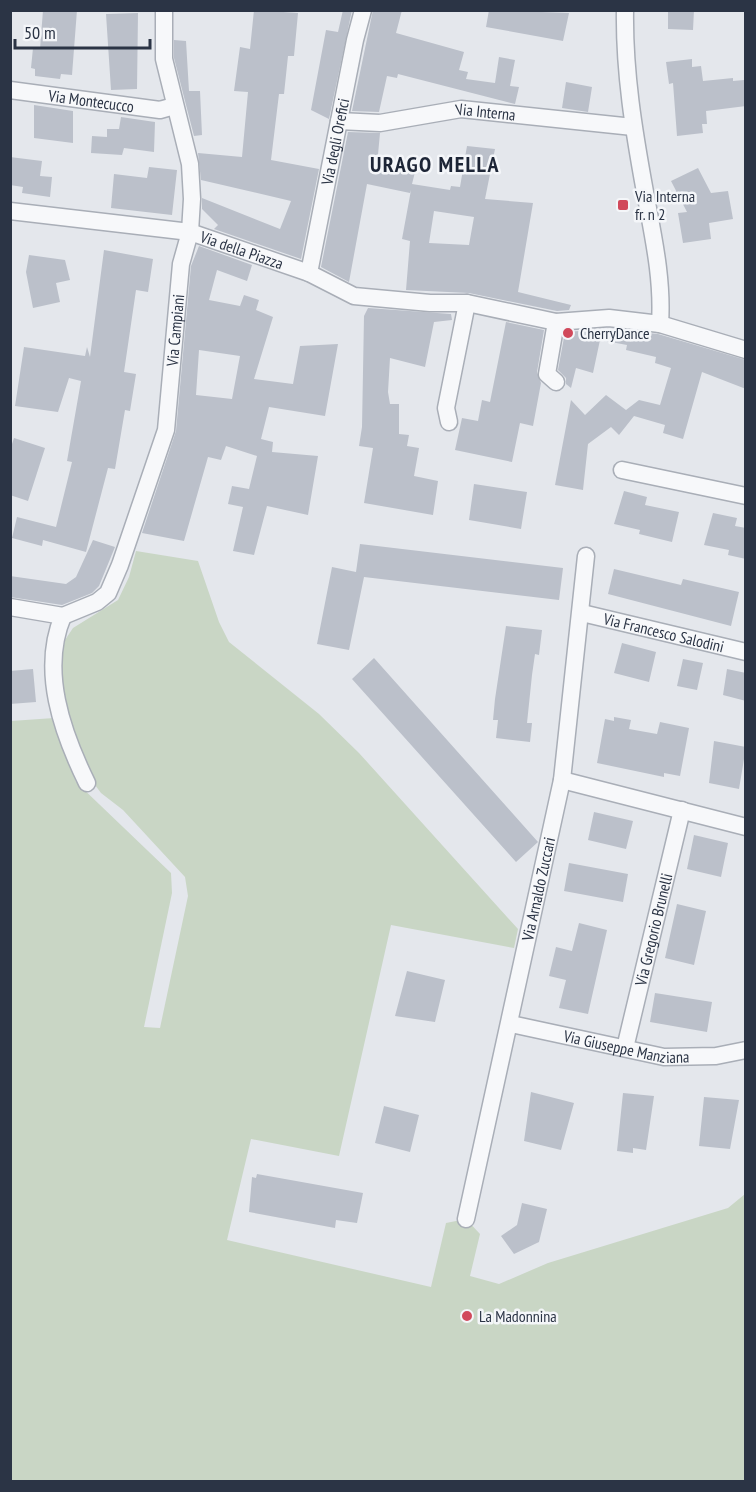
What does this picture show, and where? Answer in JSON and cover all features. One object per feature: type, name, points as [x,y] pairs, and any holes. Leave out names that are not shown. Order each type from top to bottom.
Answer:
[{"type":"street","name":"Via Campiani","points":[[63,616],[97,602],[108,593],[114,582],[166,430],[181,264],[190,232],[192,199],[190,164],[164,59],[164,10]]},
{"type":"street","name":"Via degli Orefici","points":[[309,273],[363,10]]},
{"type":"street","points":[[625,10],[625,38],[633,127],[662,289],[660,324]]},
{"type":"street","name":"Via Montecucco","points":[[10,90],[160,110],[174,106]]},
{"type":"street","name":"Via Interna","points":[[339,121],[380,123],[461,109],[633,127]]},
{"type":"street","name":"Via della Piazza","points":[[10,211],[190,232],[309,273],[354,296],[430,303],[467,303],[556,322],[609,318],[660,324],[746,350]]},
{"type":"street","points":[[448,422],[446,408],[467,303]]},
{"type":"street","points":[[556,322],[548,374],[556,382]]},
{"type":"street","points":[[622,470],[746,496]]},
{"type":"street","name":"Via Arnaldo Zuccari","points":[[466,1219],[511,1024],[562,780],[582,613],[586,556]]},
{"type":"street","points":[[10,607],[63,616],[56,633],[52,669],[70,749],[87,783]]},
{"type":"street","name":"Via Francesco Salodini","points":[[582,613],[746,652]]},
{"type":"street","points":[[562,780],[746,827]]},
{"type":"street","name":"Via Gregorio Brunelli","points":[[625,1048],[682,810]]},
{"type":"street","name":"Via Giuseppe Manziana","points":[[511,1024],[664,1057],[716,1056],[746,1050]]},
{"type":"green space","points":[[136,551],[198,561],[219,622],[229,642],[319,714],[359,753],[518,929],[514,948],[391,925],[339,1156],[251,1139],[227,1240],[431,1287],[446,1223],[466,1219],[480,1234],[470,1276],[499,1284],[548,1263],[728,1208],[745,1194],[745,1481],[11,1482],[11,721],[54,718],[76,782],[171,873],[172,893],[144,1027],[160,1028],[188,896],[185,877],[123,810],[101,793],[89,777],[72,733],[58,670],[63,643],[73,628],[118,600],[129,577]]},
{"type":"building","points":[[43,10],[77,10],[72,75],[61,74],[60,79],[35,76],[35,69],[31,68],[33,48],[40,49]]},
{"type":"building","points":[[254,10],[298,13],[294,56],[288,56],[284,94],[279,94],[271,160],[319,169],[301,259],[214,229],[218,225],[202,209],[202,198],[280,229],[291,201],[201,180],[198,153],[242,157],[248,92],[234,91],[240,47],[250,49]]},
{"type":"building","points":[[343,10],[352,10],[329,119],[311,110],[326,30],[338,32]]},
{"type":"building","points":[[373,10],[402,10],[396,33],[464,52],[459,70],[468,72],[466,79],[495,83],[499,57],[515,60],[510,86],[519,87],[515,104],[398,74],[397,78],[387,76],[379,112],[352,111]]},
{"type":"building","points":[[489,10],[569,13],[563,41],[486,27]]},
{"type":"building","points":[[668,10],[694,10],[693,30],[668,29]]},
{"type":"building","points":[[138,13],[137,89],[111,90],[106,14]]},
{"type":"building","points":[[174,40],[186,41],[189,91],[200,91],[202,135],[194,136],[174,58]]},
{"type":"building","points":[[692,59],[692,67],[701,66],[703,81],[733,78],[733,81],[744,80],[746,106],[706,111],[707,124],[702,124],[703,133],[677,136],[673,83],[669,84],[666,62]]},
{"type":"building","points":[[566,82],[592,87],[588,112],[562,108]]},
{"type":"building","points":[[34,105],[73,111],[73,143],[34,138]]},
{"type":"building","points":[[121,117],[155,122],[154,152],[124,148],[122,155],[91,153],[92,136],[107,137],[107,129],[119,129]]},
{"type":"building","points":[[348,132],[380,133],[377,165],[415,172],[412,184],[450,190],[451,186],[460,187],[467,146],[495,149],[485,199],[533,203],[518,292],[571,305],[569,310],[557,311],[469,293],[406,290],[410,241],[402,239],[411,190],[410,193],[367,184],[349,282],[321,267]],"holes":[[[434,211],[474,217],[469,245],[429,243]]]},
{"type":"building","points":[[10,157],[42,161],[40,176],[52,177],[50,197],[22,193],[23,187],[10,185]]},
{"type":"building","points":[[149,167],[177,170],[172,215],[111,208],[114,174],[147,178]]},
{"type":"building","points":[[698,168],[711,193],[728,191],[733,219],[709,223],[711,239],[683,243],[678,213],[687,212],[671,181]]},
{"type":"building","points":[[199,246],[252,265],[247,281],[217,270],[209,300],[240,306],[244,295],[259,300],[256,310],[273,317],[254,379],[293,384],[300,346],[338,344],[325,416],[269,407],[261,439],[273,442],[272,452],[318,456],[308,515],[267,506],[254,555],[233,551],[243,507],[228,504],[232,486],[249,489],[257,456],[226,446],[221,460],[208,457],[184,541],[142,533],[176,431],[191,266]],"holes":[[[199,350],[240,356],[232,399],[196,395]]]},
{"type":"building","points":[[104,250],[153,259],[148,292],[136,290],[124,372],[136,374],[130,411],[125,410],[115,469],[108,468],[86,552],[43,540],[42,546],[12,538],[17,517],[56,527],[72,462],[67,461],[81,381],[69,378],[58,412],[15,406],[24,347],[85,356],[87,347],[90,357]]},
{"type":"building","points":[[29,255],[65,260],[70,280],[56,283],[60,302],[33,308],[26,272]]},
{"type":"building","points":[[368,308],[451,314],[452,320],[434,322],[425,367],[390,358],[388,392],[390,404],[399,404],[399,434],[409,435],[407,446],[419,448],[414,476],[438,481],[433,515],[364,503],[373,448],[359,446],[362,427],[364,316]]},
{"type":"building","points":[[506,322],[544,330],[537,372],[541,383],[533,426],[520,423],[512,462],[455,450],[462,418],[478,421],[482,400],[490,402]]},
{"type":"building","points":[[609,329],[658,334],[746,360],[746,389],[702,372],[683,439],[663,433],[665,425],[634,416],[619,435],[611,427],[588,444],[583,490],[555,485],[571,400],[585,415],[606,395],[626,410],[639,400],[660,405],[671,368],[655,363],[656,357],[626,350],[627,345],[600,340],[593,373],[576,368],[571,388],[566,384],[566,378],[558,370],[565,332]]},
{"type":"building","points":[[14,438],[45,448],[28,501],[10,495],[10,450]]},
{"type":"building","points":[[474,484],[527,492],[521,529],[469,520]]},
{"type":"building","points":[[624,491],[647,497],[645,505],[679,512],[672,542],[639,534],[640,530],[614,524]]},
{"type":"building","points":[[713,513],[737,518],[735,526],[746,528],[746,559],[728,555],[729,550],[704,545]]},
{"type":"building","points":[[93,540],[115,547],[99,586],[92,593],[62,605],[10,597],[10,576],[66,584],[76,577]]},
{"type":"building","points":[[360,544],[563,568],[559,600],[364,577],[349,650],[317,644],[332,567],[356,572]]},
{"type":"building","points":[[614,569],[681,585],[683,579],[739,592],[731,626],[608,594]]},
{"type":"building","points":[[506,626],[542,630],[539,655],[535,654],[532,675],[527,723],[532,723],[530,742],[496,738],[498,720],[493,720]]},
{"type":"building","points":[[622,643],[656,652],[649,682],[614,673]]},
{"type":"building","points":[[374,658],[538,842],[516,862],[352,679]]},
{"type":"building","points":[[683,659],[703,663],[697,690],[677,686]]},
{"type":"building","points":[[33,669],[36,702],[10,704],[10,671]]},
{"type":"building","points":[[727,669],[746,673],[746,701],[723,695]]},
{"type":"building","points":[[614,717],[631,720],[629,729],[657,734],[660,722],[689,728],[680,776],[664,773],[664,777],[597,763],[605,719],[614,721]]},
{"type":"building","points":[[714,741],[746,747],[739,789],[709,783]]},
{"type":"building","points":[[594,812],[633,821],[626,849],[588,840]]},
{"type":"building","points":[[694,835],[728,843],[721,877],[687,869]]},
{"type":"building","points":[[569,863],[628,874],[623,902],[564,891]]},
{"type":"building","points":[[677,904],[706,911],[694,965],[665,958]]},
{"type":"building","points":[[579,923],[607,930],[588,1014],[559,1008],[566,980],[549,976],[556,947],[572,951]]},
{"type":"building","points":[[407,971],[445,980],[435,1022],[395,1016]]},
{"type":"building","points":[[655,993],[712,1002],[707,1032],[650,1022]]},
{"type":"building","points":[[531,1092],[574,1103],[561,1150],[524,1141]]},
{"type":"building","points":[[623,1093],[654,1096],[646,1150],[633,1148],[633,1153],[617,1151]]},
{"type":"building","points":[[704,1097],[739,1100],[730,1149],[699,1146]]},
{"type":"building","points":[[384,1106],[419,1115],[410,1152],[375,1143]]},
{"type":"building","points":[[257,1174],[363,1193],[357,1223],[336,1220],[335,1228],[249,1212],[252,1177],[256,1178]]},
{"type":"building","points":[[522,1203],[547,1209],[539,1242],[514,1254],[501,1236],[517,1225]]},
{"type":"place","name":"Via Interna fr. n 2","points":[[623,205]]},
{"type":"place","name":"CherryDance","points":[[568,333]]},
{"type":"place","name":"La Madonnina","points":[[467,1316]]},
{"type":"district","name":"URAGO MELLA","points":[[435,164]]}]
